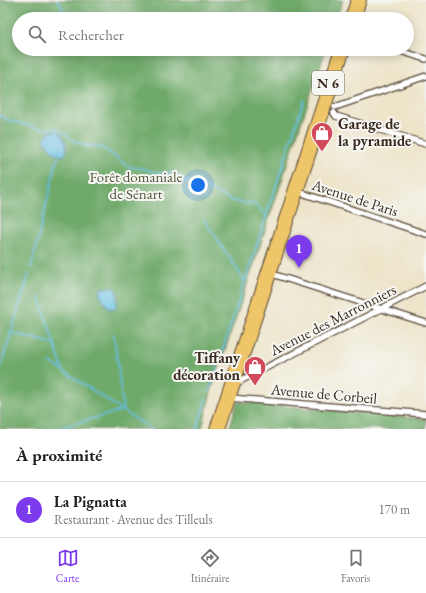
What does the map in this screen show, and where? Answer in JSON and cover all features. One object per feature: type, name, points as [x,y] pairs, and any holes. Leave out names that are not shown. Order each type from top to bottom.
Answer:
[{"type":"main road","points":[[351,12],[355,0]]},
{"type":"main road","points":[[358,12],[362,0]]},
{"type":"main road","name":"N 6","points":[[214,429],[236,357],[337,56]]},
{"type":"main road","name":"N 6","points":[[221,429],[232,398],[240,367],[344,56]]},
{"type":"street","points":[[414,55],[426,59]]},
{"type":"street","points":[[325,115],[329,116],[334,110],[426,76]]},
{"type":"street","points":[[329,100],[336,116],[426,144]]},
{"type":"street","name":"Avenue de Paris","points":[[299,192],[426,234]]},
{"type":"street","points":[[272,274],[426,323]]},
{"type":"street","name":"Avenue des Marronniers","points":[[236,383],[426,286]]},
{"type":"street","points":[[236,357],[240,367],[251,375]]},
{"type":"street","name":"Avenue de Corbeil","points":[[222,402],[232,398],[426,414]]},
{"type":"green space","name":"Forêt domaniale de Sénart","points":[[0,0],[343,0],[339,12],[12,12],[12,56],[324,56],[212,389],[202,429],[0,429]]},
{"type":"green space","points":[[242,402],[426,419],[426,429],[229,429],[237,403]]},
{"type":"water","points":[[58,130],[64,139],[66,146],[66,153],[64,156],[54,152],[44,139],[48,133]]},
{"type":"water","points":[[113,287],[118,294],[116,308],[109,309],[100,295],[101,288]]},
{"type":"waterway","points":[[57,0],[65,12]]},
{"type":"waterway","points":[[209,392],[304,100]]},
{"type":"waterway","points":[[0,116],[11,121],[43,129],[57,128],[73,140],[89,147],[93,145],[103,148],[129,167],[140,168],[158,173],[173,173],[186,181],[194,182],[233,201],[248,204],[252,202],[266,215]]},
{"type":"waterway","points":[[31,268],[58,156]]},
{"type":"waterway","points":[[204,220],[245,281]]},
{"type":"waterway","points":[[0,369],[29,274]]},
{"type":"waterway","points":[[39,296],[63,370]]},
{"type":"waterway","points":[[12,333],[55,344]]},
{"type":"waterway","points":[[56,429],[123,410],[114,334]]},
{"type":"waterway","points":[[50,362],[151,429]]},
{"type":"waterway","points":[[197,429],[206,399]]},
{"type":"place","name":"Garage de la pyramide","points":[[322,152]]},
{"type":"place","name":"La Pignatta","points":[[299,268]]},
{"type":"place","name":"Tiffany décoration","points":[[255,386]]}]
